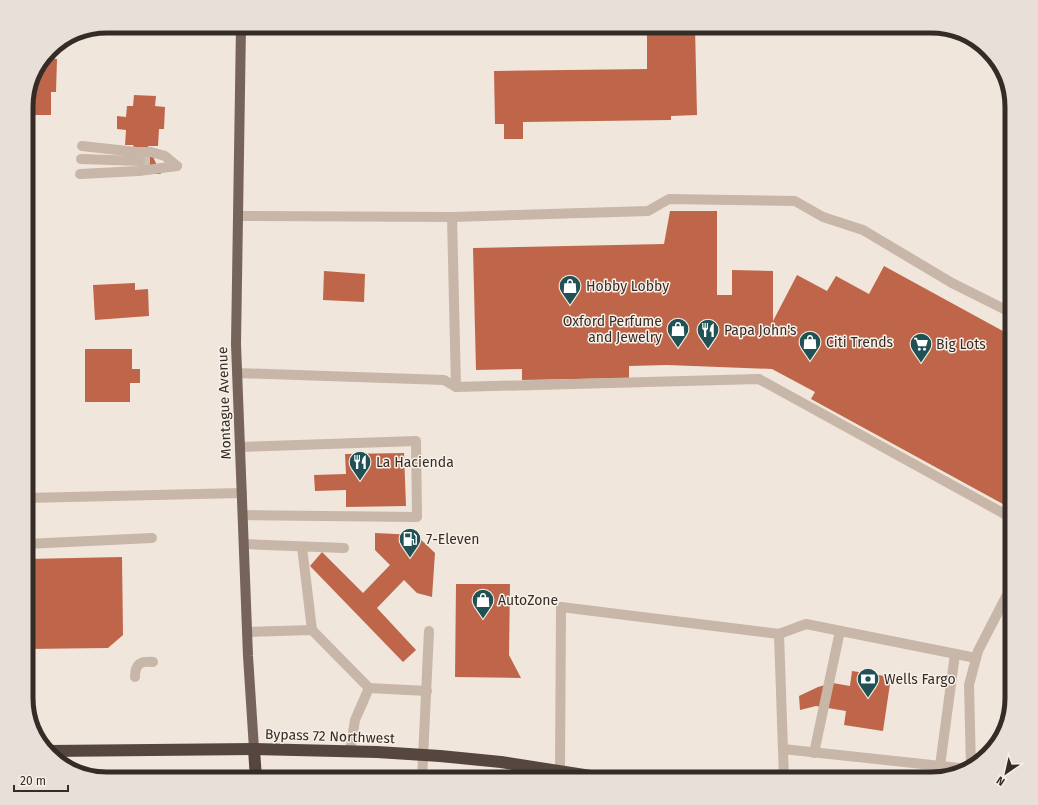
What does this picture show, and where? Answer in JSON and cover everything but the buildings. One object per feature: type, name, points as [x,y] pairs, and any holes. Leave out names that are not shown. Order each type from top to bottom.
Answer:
[{"type":"highway","name":"Bypass 72 Northwest","points":[[55,751],[254,749],[350,751],[423,755],[501,762],[570,772]]},
{"type":"highway","name":"Montague Avenue","points":[[254,749],[256,772]]},
{"type":"main road","name":"Montague Avenue","points":[[241,33],[236,344],[247,632],[254,749]]},
{"type":"lane","points":[[82,146],[136,152],[151,152],[165,156],[177,166]]},
{"type":"lane","points":[[81,158],[140,160]]},
{"type":"lane","points":[[155,161],[177,166]]},
{"type":"lane","points":[[80,172],[142,166],[177,166]]},
{"type":"lane","points":[[238,216],[452,217],[648,211],[669,199],[795,201],[823,217],[863,230],[952,283],[1005,310]]},
{"type":"lane","points":[[452,217],[456,387]]},
{"type":"lane","points":[[237,374],[444,380],[456,387],[759,379],[1005,514]]},
{"type":"lane","points":[[240,448],[416,441],[417,517],[243,516]]},
{"type":"lane","points":[[33,498],[242,493]]},
{"type":"lane","points":[[33,544],[152,538]]},
{"type":"lane","points":[[244,544],[344,548]]},
{"type":"lane","points":[[302,547],[312,630],[369,688],[427,691]]},
{"type":"lane","points":[[970,761],[969,685],[978,651],[1005,599]]},
{"type":"lane","points":[[560,770],[561,607],[779,634],[806,624],[976,658]]},
{"type":"lane","points":[[247,632],[312,630]]},
{"type":"lane","points":[[422,772],[429,631]]},
{"type":"lane","points":[[814,753],[840,631]]},
{"type":"lane","points":[[779,634],[784,772]]},
{"type":"lane","points":[[940,766],[955,654]]},
{"type":"lane","points":[[135,677],[135,670],[138,664],[145,661],[153,662]]},
{"type":"lane","points":[[350,751],[355,720],[369,688]]},
{"type":"lane","points":[[783,749],[957,767]]},
{"type":"tunnel","points":[[140,161],[155,161]]},
{"type":"place","name":"Hobby Lobby","points":[[570,306]]},
{"type":"place","name":"Oxford Perfume and Jewelry","points":[[678,348]]},
{"type":"place","name":"Papa John's","points":[[708,350]]},
{"type":"place","name":"Citi Trends","points":[[810,362]]},
{"type":"place","name":"Big Lots","points":[[921,364]]},
{"type":"place","name":"La Hacienda","points":[[360,482]]},
{"type":"place","name":"7-Eleven","points":[[410,558]]},
{"type":"place","name":"AutoZone","points":[[483,620]]},
{"type":"place","name":"Wells Fargo","points":[[868,698]]}]
